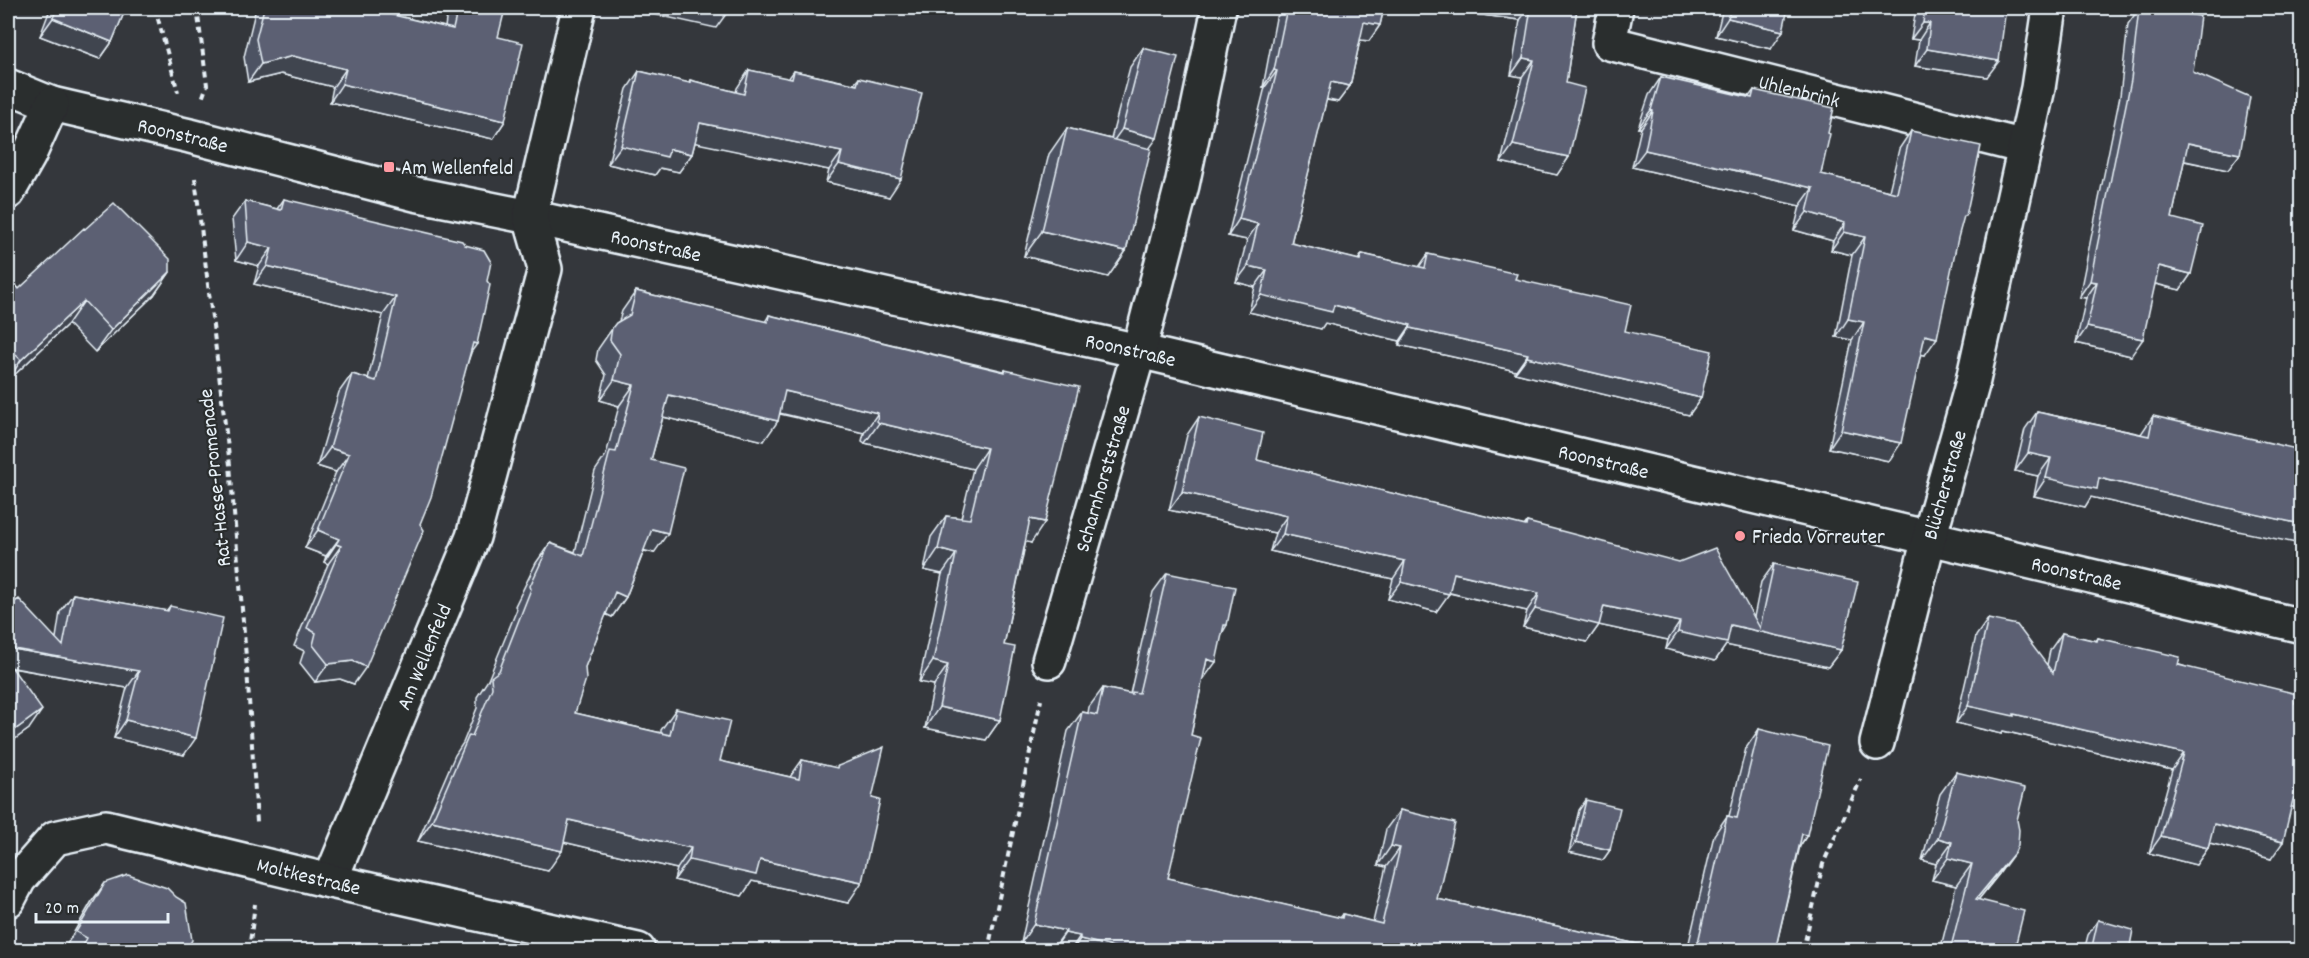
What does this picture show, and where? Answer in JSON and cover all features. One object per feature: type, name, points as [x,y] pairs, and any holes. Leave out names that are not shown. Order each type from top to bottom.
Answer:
[{"type":"street","name":"Am Wellenfeld","points":[[330,881],[473,537],[545,269],[530,217],[579,8]]},
{"type":"street","name":"Scharnhorststraße","points":[[1049,661],[1139,351],[1182,185],[1219,8]]},
{"type":"street","name":"Uhlenbrink","points":[[1616,8],[1608,43],[2025,147]]},
{"type":"street","name":"Blücherstraße","points":[[1877,743],[1929,538],[1972,385],[2038,88],[2050,8]]},
{"type":"street","name":"Roonstraße","points":[[8,86],[52,104],[190,136],[415,194],[530,217],[1139,351],[2301,626]]},
{"type":"street","points":[[8,192],[29,155],[52,104]]},
{"type":"street","name":"Moltkestraße","points":[[8,900],[19,879],[55,838],[106,827],[261,865],[638,951]]},
{"type":"path","name":"Rat-Hasse-Promenade","points":[[155,8],[190,136],[230,465],[261,865],[249,951]]},
{"type":"path","points":[[190,136],[207,85],[197,8]]},
{"type":"path","points":[[988,951],[1049,661]]},
{"type":"path","points":[[1803,951],[1823,864],[1877,743]]},
{"type":"building","points":[[57,8],[126,8],[112,42],[53,18]]},
{"type":"building","points":[[264,8],[364,8],[453,29],[458,8],[482,8],[504,13],[498,37],[523,43],[505,121],[342,84],[346,69],[293,56],[261,64],[256,39]]},
{"type":"building","points":[[1287,8],[1384,8],[1380,25],[1364,22],[1350,86],[1331,82],[1291,243],[1360,260],[1362,254],[1425,268],[1428,254],[1517,274],[1515,279],[1631,305],[1625,331],[1712,351],[1701,398],[1527,357],[1528,354],[1410,328],[1411,325],[1334,305],[1332,312],[1261,295],[1267,270],[1248,266],[1258,224],[1239,219],[1277,71],[1274,70]]},
{"type":"building","points":[[1531,8],[1577,8],[1566,83],[1585,88],[1569,157],[1513,145],[1534,60],[1523,58]]},
{"type":"building","points":[[1731,8],[1788,8],[1783,31],[1728,18]]},
{"type":"building","points":[[1925,8],[2006,8],[1999,61],[1927,49],[1930,23],[1923,23]]},
{"type":"building","points":[[2139,8],[2200,16],[2193,72],[2250,97],[2240,154],[2188,143],[2172,218],[2203,226],[2191,274],[2159,266],[2143,339],[2087,327],[2097,282],[2090,281],[2131,80]]},
{"type":"building","points":[[1143,48],[1178,57],[1157,138],[1122,129]]},
{"type":"building","points":[[749,70],[792,79],[794,71],[857,85],[859,78],[922,93],[901,179],[839,164],[842,152],[700,123],[692,154],[670,149],[667,157],[621,146],[639,71],[690,83],[690,80],[744,94]]},
{"type":"building","points":[[1661,77],[1752,98],[1754,90],[1834,108],[1821,174],[1897,193],[1911,131],[1981,146],[1966,216],[1964,216],[1958,238],[1937,338],[1925,335],[1901,443],[1841,430],[1864,322],[1848,319],[1865,237],[1844,232],[1845,223],[1807,212],[1813,188],[1645,150],[1653,111],[1651,110]]},
{"type":"building","points":[[1067,128],[1151,149],[1126,251],[1042,231]]},
{"type":"building","points":[[284,199],[462,241],[465,245],[484,250],[491,262],[487,281],[490,285],[477,344],[473,343],[431,497],[420,524],[424,530],[366,667],[353,661],[328,664],[313,645],[316,633],[307,628],[341,546],[336,544],[339,539],[318,530],[349,454],[330,448],[352,374],[376,381],[396,297],[267,266],[272,248],[248,242],[245,201],[281,210]]},
{"type":"building","points":[[114,203],[170,259],[170,272],[111,330],[84,301],[21,360],[13,352],[8,357],[8,276],[19,289]]},
{"type":"building","points":[[636,291],[768,322],[769,315],[1005,372],[1005,370],[1079,387],[1045,522],[1030,519],[1004,645],[1015,647],[1000,720],[939,707],[948,665],[933,661],[956,554],[938,549],[946,516],[970,519],[987,448],[879,423],[878,413],[785,391],[778,421],[669,395],[651,460],[684,468],[668,533],[652,529],[626,597],[615,592],[585,667],[586,679],[575,713],[670,735],[676,709],[730,721],[720,761],[799,779],[802,760],[837,768],[884,747],[872,798],[880,800],[862,882],[760,860],[756,875],[689,860],[691,848],[569,820],[562,851],[432,821],[469,735],[472,736],[492,688],[491,677],[499,671],[531,589],[530,586],[550,543],[583,556],[610,451],[616,452],[634,385],[614,380],[620,354],[610,340],[612,328],[616,323],[630,315]]},
{"type":"building","points":[[2037,412],[2149,436],[2153,416],[2301,450],[2301,524],[2099,478],[2097,489],[2046,478],[2051,458],[2028,453]]},
{"type":"building","points":[[1199,417],[1263,433],[1257,460],[1526,526],[1527,522],[1679,562],[1715,548],[1760,628],[1774,564],[1858,582],[1841,650],[1731,625],[1727,643],[1678,632],[1680,622],[1604,606],[1599,625],[1535,609],[1539,593],[1454,573],[1449,594],[1401,582],[1405,561],[1283,534],[1287,516],[1182,492]]},
{"type":"building","points":[[1167,573],[1235,587],[1216,662],[1207,659],[1191,735],[1201,738],[1168,878],[1342,918],[1343,914],[1382,924],[1400,848],[1391,846],[1400,810],[1455,823],[1437,899],[1668,951],[1130,951],[1080,939],[1080,936],[1065,933],[1066,931],[1034,924],[1082,712],[1097,715],[1103,688],[1132,694],[1132,692],[1139,693]]},
{"type":"building","points":[[73,594],[168,611],[170,606],[223,618],[196,738],[126,720],[139,671],[8,648],[8,606],[19,599],[63,646]]},
{"type":"building","points":[[1988,619],[2017,625],[2053,673],[2062,633],[2097,641],[2098,638],[2180,657],[2178,665],[2297,694],[2295,703],[2301,705],[2301,789],[2296,787],[2283,842],[2214,824],[2208,848],[2161,836],[2184,753],[2014,714],[2014,716],[1968,706]]},
{"type":"building","points":[[8,662],[42,710],[8,735]]},
{"type":"building","points":[[1759,729],[1828,746],[1807,835],[1802,834],[1775,951],[1696,951],[1727,816],[1737,818]]},
{"type":"building","points":[[1956,772],[2025,788],[2017,820],[2019,830],[2015,852],[1976,899],[2024,911],[2014,951],[1950,951],[1972,864],[1948,858],[1952,842],[1938,838]]},
{"type":"building","points":[[1586,800],[1620,808],[1610,850],[1576,842]]},
{"type":"building","points":[[128,875],[167,888],[186,903],[192,940],[186,951],[80,951],[87,938],[76,932],[105,883]]},
{"type":"building","points":[[2098,920],[2133,930],[2129,951],[2091,951]]},
{"type":"place","name":"Am Wellenfeld","points":[[389,167]]},
{"type":"place","name":"Frieda Vorreuter","points":[[1740,536]]}]
